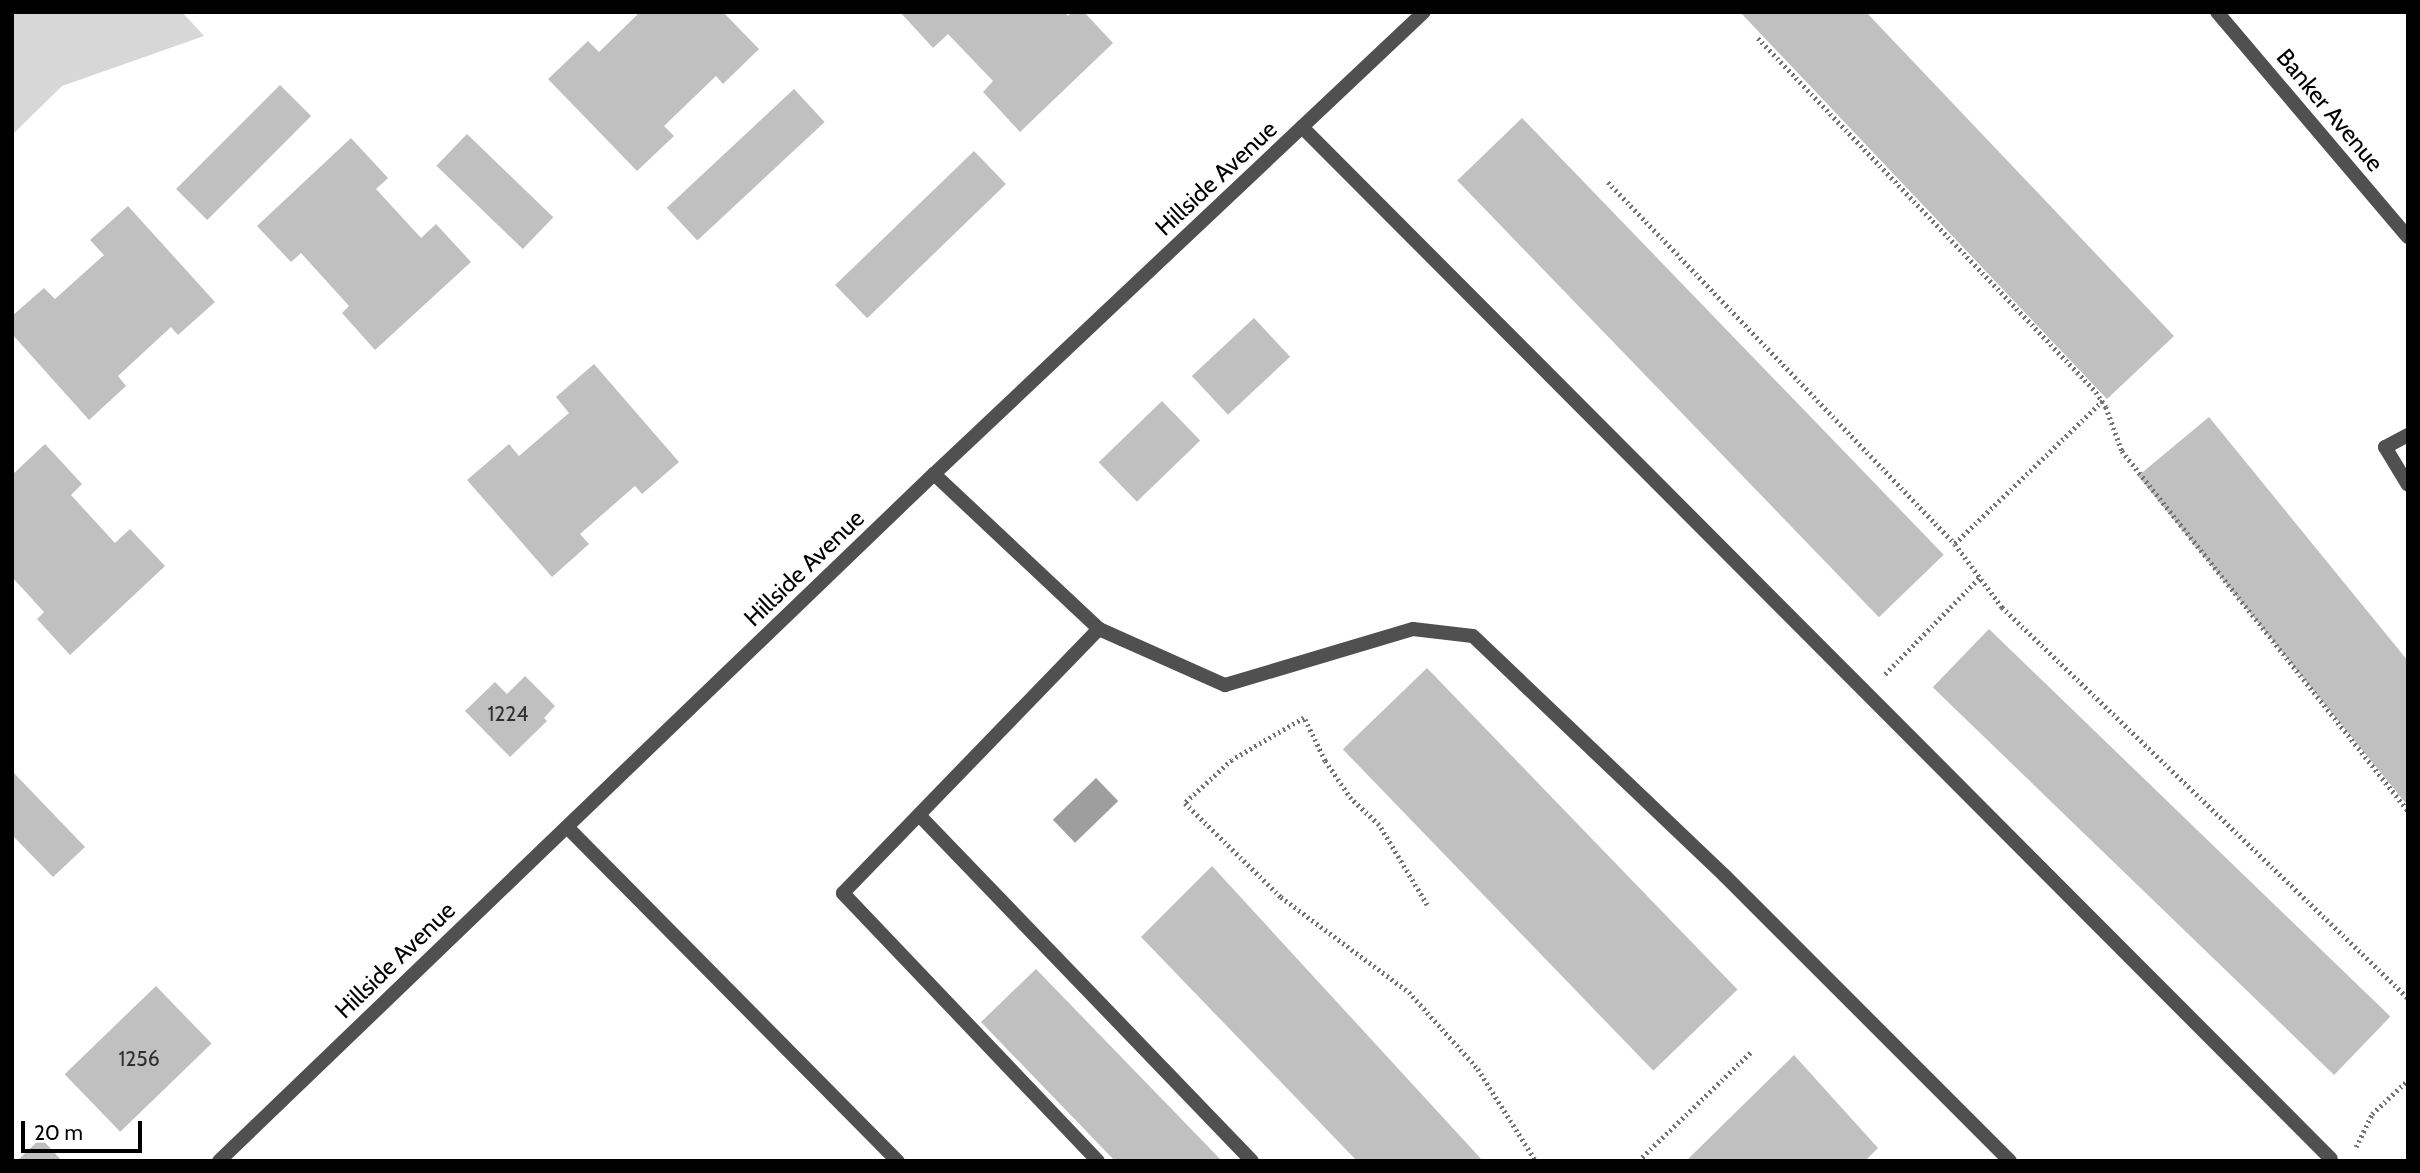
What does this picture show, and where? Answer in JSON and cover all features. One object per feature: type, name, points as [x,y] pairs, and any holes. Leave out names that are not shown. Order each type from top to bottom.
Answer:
[{"type":"street","name":"Hillside Avenue","points":[[219,1161],[934,474],[1424,12]]},
{"type":"street","name":"Banker Avenue","points":[[2217,12],[2408,237]]},
{"type":"street","points":[[1303,127],[2334,1160]]},
{"type":"street","points":[[2408,435],[2385,447],[2408,485]]},
{"type":"street","points":[[934,474],[1099,629],[1225,685],[1413,629],[1473,636],[1725,876],[2010,1161]]},
{"type":"street","points":[[1098,1161],[843,893],[1099,629]]},
{"type":"street","points":[[919,815],[1252,1161]]},
{"type":"street","points":[[568,828],[898,1161]]},
{"type":"path","points":[[1758,38],[2103,401],[2122,451],[2408,810]]},
{"type":"path","points":[[1608,182],[1955,544],[2002,607],[2408,998]]},
{"type":"path","points":[[1955,544],[2103,401]]},
{"type":"path","points":[[1867,693],[1980,577]]},
{"type":"path","points":[[1427,905],[1379,825],[1351,799],[1325,761],[1304,719],[1232,760],[1185,803],[1281,897],[1409,992],[1478,1069],[1536,1161]]},
{"type":"path","points":[[1638,1161],[1751,1052]]},
{"type":"path","points":[[2355,1149],[2372,1114],[2408,1080]]},
{"type":"shaded area","points":[[12,12],[182,12],[204,36],[62,86],[12,135]]},
{"type":"shaded area","points":[[1096,778],[1118,801],[1075,843],[1053,820]]},
{"type":"building","points":[[640,12],[723,12],[759,49],[723,84],[716,76],[664,126],[674,136],[637,171],[548,79],[588,41],[599,52]]},
{"type":"building","points":[[900,12],[1065,12],[1068,16],[1072,12],[1084,12],[1113,43],[1020,132],[983,92],[993,81],[948,34],[933,48]]},
{"type":"building","points":[[1740,12],[1866,12],[2174,336],[2107,399]]},
{"type":"building","points":[[280,85],[311,116],[207,220],[176,189]]},
{"type":"building","points":[[794,89],[825,122],[697,241],[667,208]]},
{"type":"building","points":[[1522,118],[1944,555],[1879,617],[1457,181]]},
{"type":"building","points":[[467,134],[553,217],[523,249],[436,166]]},
{"type":"building","points":[[351,138],[388,178],[376,189],[421,238],[436,224],[471,262],[375,350],[342,313],[349,306],[301,253],[291,262],[257,226]]},
{"type":"building","points":[[974,151],[1006,184],[867,318],[835,285]]},
{"type":"building","points":[[128,206],[215,302],[178,335],[171,327],[118,376],[126,386],[89,420],[12,334],[12,316],[44,288],[55,299],[104,255],[90,240]]},
{"type":"building","points":[[1254,318],[1290,357],[1228,415],[1192,376]]},
{"type":"building","points":[[594,364],[679,462],[642,494],[635,486],[580,534],[589,544],[552,577],[467,480],[509,444],[519,456],[569,413],[556,397]]},
{"type":"building","points":[[1162,401],[1200,441],[1137,502],[1099,462]]},
{"type":"building","points":[[2209,417],[2408,661],[2408,806],[2138,476]]},
{"type":"building","points":[[45,444],[82,484],[71,495],[115,543],[130,529],[165,566],[70,655],[37,619],[44,612],[12,577],[12,475]]},
{"type":"building","points":[[1989,629],[2390,1017],[2334,1075],[1933,687]]},
{"type":"building","points":[[1427,668],[1738,990],[1653,1071],[1343,749]]},
{"type":"building","points":[[525,676],[555,706],[544,718],[547,721],[510,757],[465,711],[495,682],[507,694]]},
{"type":"building","points":[[12,771],[85,847],[53,877],[12,835]]},
{"type":"building","points":[[1212,866],[1483,1161],[1357,1161],[1141,937]]},
{"type":"building","points":[[1036,969],[1222,1161],[1115,1161],[981,1022]]},
{"type":"building","points":[[156,986],[212,1044],[120,1132],[65,1074]]},
{"type":"building","points":[[1794,1055],[1878,1148],[1865,1161],[1686,1161]]},
{"type":"building","points":[[41,1138],[62,1161],[17,1161]]}]
